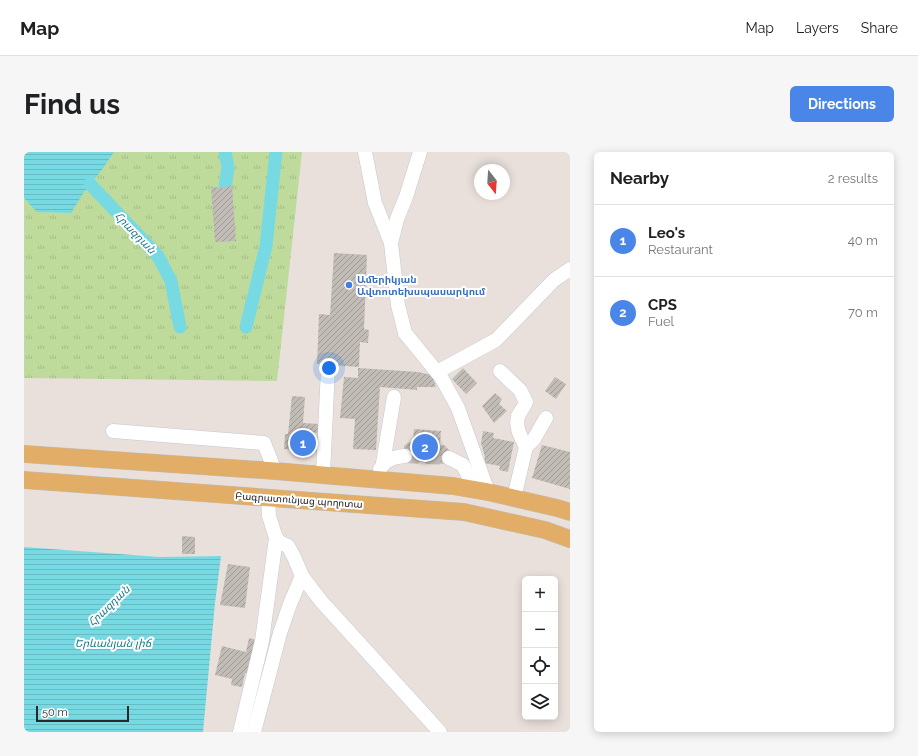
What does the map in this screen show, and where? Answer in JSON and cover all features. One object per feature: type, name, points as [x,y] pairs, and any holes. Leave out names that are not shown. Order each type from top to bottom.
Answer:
[{"type":"main road","points":[[24,454],[323,474],[453,486],[514,498],[570,512]]},
{"type":"main road","points":[[198,493],[201,466]]},
{"type":"main road","name":"Բագրատունյաց պողոտա","points":[[24,480],[464,512],[545,530],[570,539]]},
{"type":"street","points":[[365,152],[375,203],[391,243],[398,305],[406,333],[441,377],[458,408],[482,491]]},
{"type":"street","points":[[391,243],[397,219],[406,197],[420,152]]},
{"type":"street","points":[[437,372],[496,340],[554,280],[570,269]]},
{"type":"street","points":[[323,474],[328,369]]},
{"type":"street","points":[[500,371],[520,390],[526,402],[518,416],[517,426],[526,447]]},
{"type":"street","points":[[374,478],[383,463],[394,397]]},
{"type":"street","points":[[514,498],[526,447],[534,439],[546,418]]},
{"type":"street","points":[[113,431],[264,444],[275,471]]},
{"type":"street","points":[[383,463],[394,457],[405,456]]},
{"type":"street","points":[[449,458],[464,465],[482,491]]},
{"type":"street","points":[[240,732],[262,641],[276,538],[269,516],[268,498]]},
{"type":"street","points":[[276,538],[281,543],[288,546],[302,576],[322,601],[440,732]]},
{"type":"street","points":[[254,732],[280,633],[302,576]]},
{"type":"green space","points":[[24,152],[302,152],[277,381],[24,378]]},
{"type":"water","points":[[24,152],[114,152],[84,192],[71,213],[37,212],[24,198]]},
{"type":"water","name":"Երևանյան լիճ","points":[[24,547],[160,557],[221,556],[203,732],[24,732]]},
{"type":"building","points":[[232,185],[236,241],[215,242],[211,187],[225,188]]},
{"type":"building","name":"Ամերիկյան Ավտոտեխսպասարկում","points":[[334,253],[367,255],[364,329],[369,330],[368,343],[360,342],[359,367],[317,364],[319,314],[330,315]]},
{"type":"building","points":[[358,368],[418,372],[432,375],[436,387],[417,387],[417,390],[380,387],[376,450],[353,449],[355,419],[340,418],[344,377],[358,378]]},
{"type":"building","points":[[463,368],[477,383],[466,394],[452,379]]},
{"type":"building","points":[[555,377],[566,384],[556,399],[545,391]]},
{"type":"building","points":[[495,393],[502,399],[499,404],[507,411],[494,423],[482,406]]},
{"type":"building","points":[[292,396],[305,397],[303,423],[319,424],[318,433],[303,431],[302,435],[322,437],[321,452],[284,449],[285,434],[288,434]]},
{"type":"building","points":[[414,429],[441,431],[440,445],[444,445],[449,450],[450,454],[446,462],[443,464],[410,461],[406,459],[404,446],[409,442],[413,442]]},
{"type":"building","points":[[483,431],[494,433],[493,438],[514,442],[508,472],[499,470],[500,466],[484,463],[485,457],[481,443]]},
{"type":"building","points":[[542,445],[570,452],[570,489],[532,478]]},
{"type":"building","points":[[182,536],[195,537],[195,554],[182,554]]},
{"type":"building","points":[[228,564],[250,567],[245,608],[220,605]]},
{"type":"building","points":[[249,638],[256,640],[248,674],[245,673],[242,687],[231,685],[232,679],[215,675],[222,646],[246,652]]},
{"type":"waterway","points":[[225,152],[228,167],[225,188]]},
{"type":"waterway","points":[[246,327],[266,246],[276,152]]},
{"type":"waterway","name":"Հրազդան","points":[[90,184],[158,256],[171,281],[180,327]]},
{"type":"tunnel","points":[[405,456],[449,458]]},
{"type":"place","name":"Ամերիկյան Ավտոտեխսպասարկում","points":[[349,285]]},
{"type":"place","name":"Leo's","points":[[303,443]]},
{"type":"place","name":"CPS","points":[[425,447]]}]
